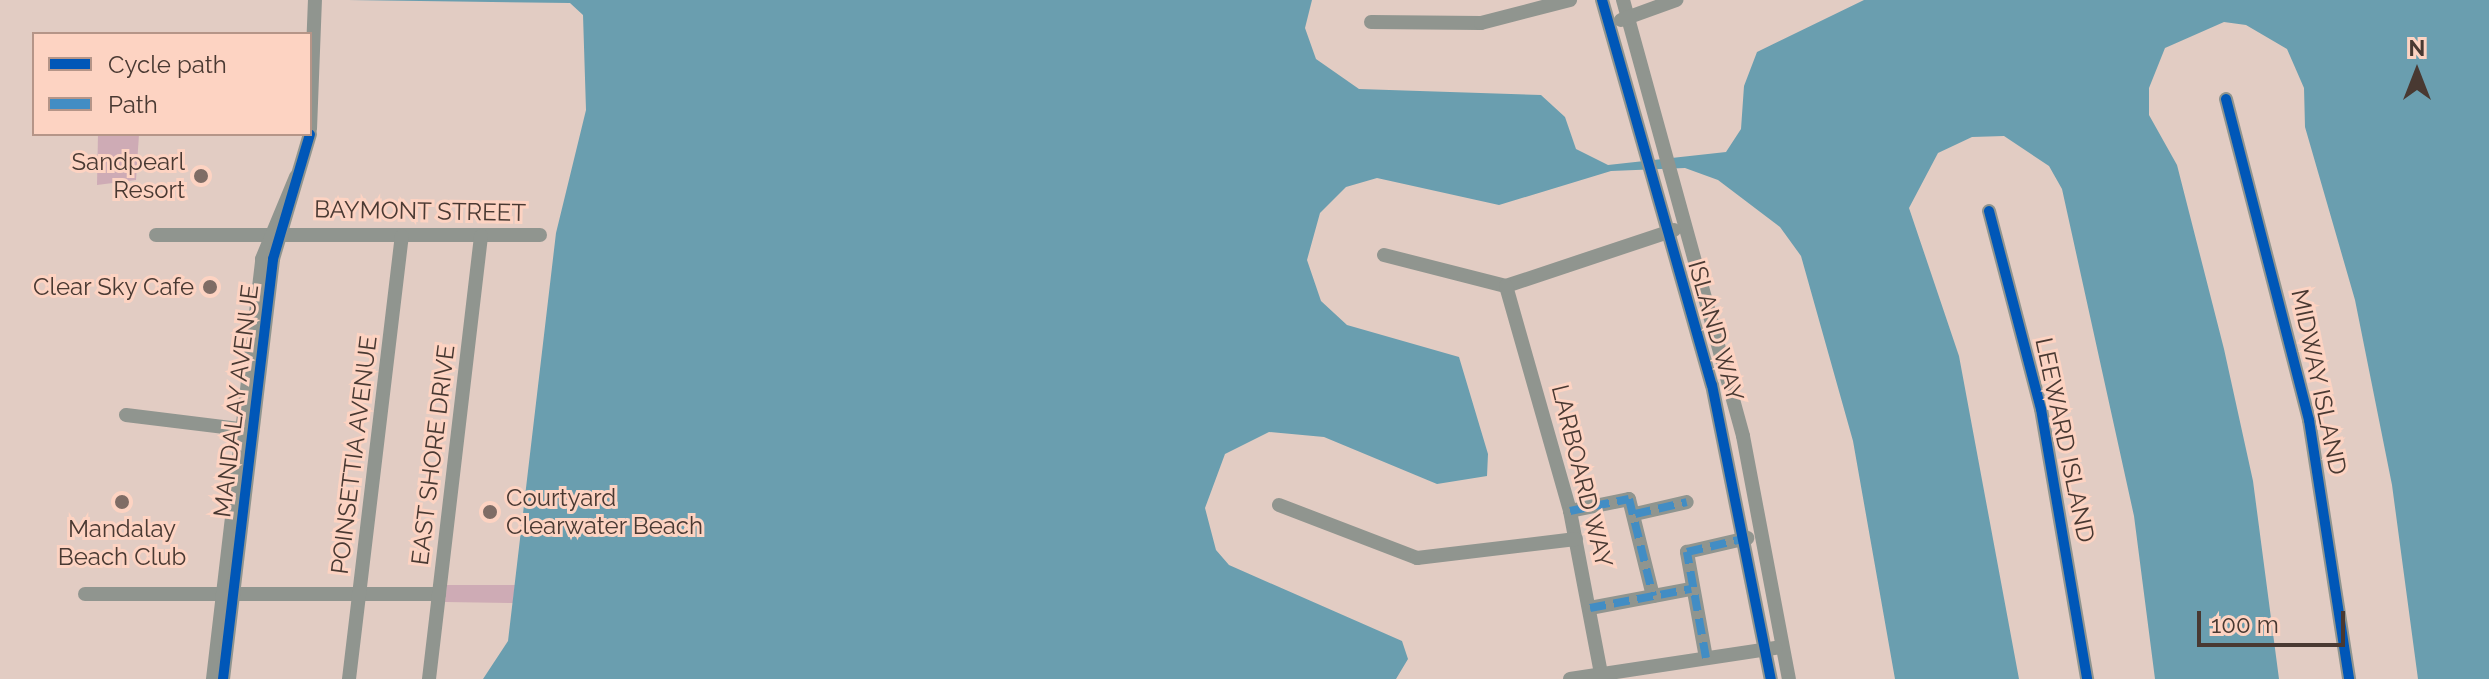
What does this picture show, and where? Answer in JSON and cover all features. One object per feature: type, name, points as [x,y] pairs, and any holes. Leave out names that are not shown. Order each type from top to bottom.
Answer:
[{"type":"street","name":"MANDALAY AVENUE","points":[[312,64],[315,0]]},
{"type":"street","points":[[1371,22],[1481,23],[1570,0]]},
{"type":"street","name":"ISLAND WAY","points":[[1602,0],[1650,156],[1666,232],[1731,461],[1771,679]]},
{"type":"street","name":"ISLAND WAY","points":[[1623,0],[1671,155],[1682,227],[1748,457],[1789,679]]},
{"type":"street","points":[[1609,24],[1676,0]]},
{"type":"street","name":"MIDWAY ISLAND","points":[[2226,99],[2309,420],[2349,679]]},
{"type":"street","name":"MANDALAY AVENUE","points":[[213,679],[228,593],[274,234],[300,170],[309,136]]},
{"type":"street","name":"LEEWARD ISLAND","points":[[1989,211],[2041,409],[2087,679]]},
{"type":"street","points":[[1384,255],[1506,286],[1682,227]]},
{"type":"street","name":"BAYMONT STREET","points":[[156,235],[540,235]]},
{"type":"street","name":"POINSETTIA AVENUE","points":[[349,679],[402,236]]},
{"type":"street","name":"EAST SHORE DRIVE","points":[[429,679],[481,236]]},
{"type":"street","name":"LARBOARD WAY","points":[[1506,286],[1570,511],[1601,677]]},
{"type":"street","points":[[126,415],[247,430]]},
{"type":"street","points":[[1731,461],[1748,457]]},
{"type":"street","points":[[1570,511],[1623,497],[1635,514],[1653,596]]},
{"type":"street","points":[[1635,514],[1687,502]]},
{"type":"street","points":[[1279,505],[1417,558],[1576,539]]},
{"type":"street","points":[[1706,658],[1691,589],[1687,552],[1747,538]]},
{"type":"street","points":[[1590,608],[1691,589]]},
{"type":"street","name":"MANDALAY AVENUE","points":[[223,679],[228,593]]},
{"type":"street","points":[[85,594],[439,594]]},
{"type":"street","points":[[1570,679],[1601,677],[1785,646]]},
{"type":"shaded area","points":[[98,136],[139,136],[136,180],[97,185]]},
{"type":"shaded area","points":[[447,585],[515,585],[513,603],[445,602]]},
{"type":"water","points":[[348,0],[1312,0],[1305,28],[1316,59],[1359,89],[1541,95],[1565,117],[1576,149],[1608,165],[1726,152],[1741,129],[1744,86],[1757,52],[1864,0],[2489,0],[2489,679],[2418,679],[2392,485],[2355,300],[2305,127],[2304,88],[2287,49],[2246,25],[2224,22],[2165,48],[2149,88],[2149,115],[2177,165],[2224,349],[2253,481],[2279,679],[2155,679],[2134,516],[2062,189],[2049,166],[2004,136],[1972,137],[1938,153],[1909,208],[1959,356],[2019,679],[1895,679],[1853,441],[1801,256],[1780,227],[1718,180],[1685,168],[1611,171],[1499,205],[1377,178],[1346,187],[1320,213],[1307,260],[1321,301],[1347,325],[1459,357],[1488,454],[1487,476],[1437,484],[1324,437],[1269,432],[1225,454],[1205,508],[1216,550],[1229,565],[1402,641],[1408,659],[1396,679],[483,679],[508,641],[556,233],[586,110],[583,15],[570,3]]},
{"type":"marked path","points":[[1570,511],[1629,499],[1653,596]]},
{"type":"marked path","points":[[1635,514],[1687,502]]},
{"type":"marked path","points":[[1706,658],[1687,552],[1747,538]]},
{"type":"marked path","points":[[1590,608],[1691,589]]},
{"type":"cycle path","points":[[1602,0],[1712,385],[1771,679]]},
{"type":"cycle path","points":[[2226,99],[2309,420],[2349,679]]},
{"type":"cycle path","points":[[223,679],[273,259],[309,136]]},
{"type":"cycle path","points":[[1989,211],[2041,409],[2087,679]]},
{"type":"place","name":"Sandpearl Resort","points":[[201,176]]},
{"type":"place","name":"Clear Sky Cafe","points":[[210,287]]},
{"type":"place","name":"Mandalay Beach Club","points":[[122,502]]},
{"type":"place","name":"Courtyard Clearwater Beach","points":[[490,512]]}]
